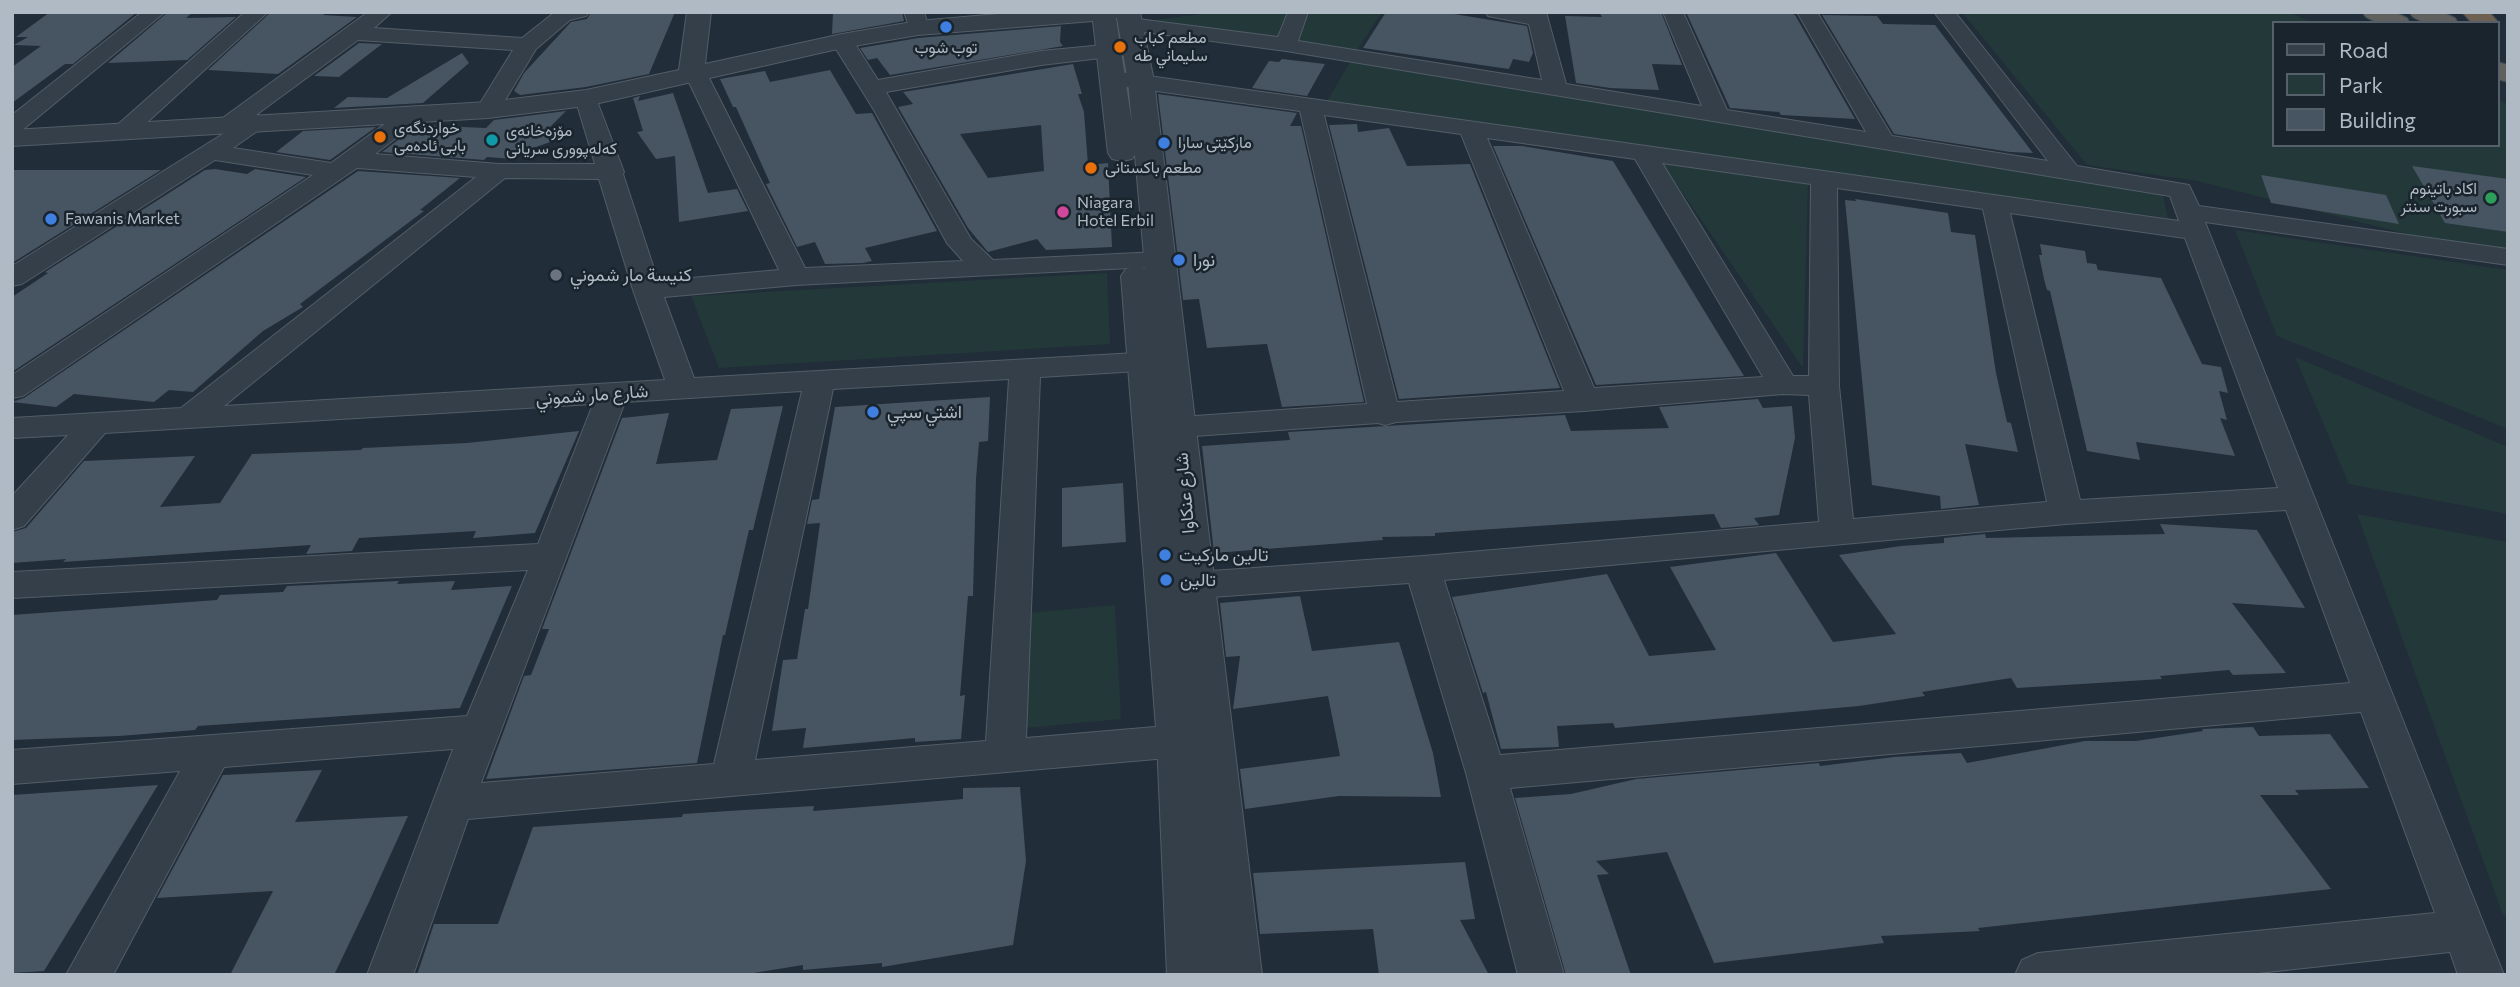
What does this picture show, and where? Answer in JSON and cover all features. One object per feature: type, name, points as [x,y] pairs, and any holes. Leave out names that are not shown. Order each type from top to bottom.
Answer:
[{"type":"highway","points":[[2421,12],[2441,21]]},
{"type":"street","points":[[17,136],[155,12]]},
{"type":"street","points":[[123,132],[258,12]]},
{"type":"street","points":[[228,125],[382,12]]},
{"type":"street","points":[[488,110],[527,45],[563,16],[579,12]]},
{"type":"street","points":[[699,12],[694,74],[796,277]]},
{"type":"street","points":[[1286,45],[1298,12]]},
{"type":"street","points":[[1495,12],[1537,16],[1556,89]]},
{"type":"street","points":[[1673,12],[1718,115]]},
{"type":"street","points":[[1807,12],[1884,142]]},
{"type":"street","points":[[1944,12],[2068,172]]},
{"type":"street","points":[[17,136],[488,110],[586,98],[842,41],[916,20],[1120,37],[1286,45],[2180,190],[2481,975]]},
{"type":"street","points":[[352,33],[527,45]]},
{"type":"street","points":[[871,89],[1041,58],[1120,37],[1310,106],[1995,204],[2192,221],[2508,257]]},
{"type":"street","name":"شارع عنكاوا","points":[[1120,37],[1148,261],[1196,739],[1208,973]]},
{"type":"street","points":[[842,41],[886,110],[960,243],[985,267]]},
{"type":"street","points":[[586,98],[612,172],[647,290],[683,389]]},
{"type":"street","points":[[1310,106],[1385,415]]},
{"type":"street","points":[[12,389],[344,166],[412,115]]},
{"type":"street","points":[[12,278],[258,122]]},
{"type":"street","points":[[1472,131],[1584,401]]},
{"type":"street","points":[[211,152],[344,166],[612,172]]},
{"type":"street","points":[[1644,154],[1783,385]]},
{"type":"street","points":[[190,417],[499,171]]},
{"type":"street","points":[[1824,180],[1824,386],[1836,532]]},
{"type":"street","points":[[1995,204],[2066,512]]},
{"type":"street","points":[[647,290],[796,277],[1148,261]]},
{"type":"street","name":"شارع مار شموني","points":[[12,428],[612,395],[1157,361]]},
{"type":"street","points":[[1004,755],[1025,369]]},
{"type":"street","points":[[730,781],[820,380]]},
{"type":"street","points":[[1164,428],[1385,415],[1783,385],[1824,386]]},
{"type":"street","points":[[390,975],[480,731],[612,395]]},
{"type":"street","points":[[12,519],[96,423]]},
{"type":"street","points":[[1180,587],[1423,569],[2066,512],[2297,498]]},
{"type":"street","points":[[12,585],[551,556]]},
{"type":"street","points":[[1423,569],[1486,773],[1541,975]]},
{"type":"street","points":[[1486,773],[2372,696]]},
{"type":"street","points":[[12,767],[480,731]]},
{"type":"street","points":[[453,803],[1196,739]]},
{"type":"street","points":[[89,975],[212,751]]},
{"type":"street","points":[[2038,975],[2463,930]]},
{"type":"green space","points":[[1217,12],[1289,12],[1278,39],[1163,25],[1154,20]]},
{"type":"green space","points":[[1307,12],[1382,12],[1356,52],[1287,41]]},
{"type":"green space","points":[[1962,12],[2288,12],[2308,21],[2272,21],[2272,147],[2499,147],[2499,101],[2508,104],[2508,252],[2447,244],[2197,181],[2087,165]]},
{"type":"green space","points":[[1350,62],[2163,195],[2168,218],[1326,103]]},
{"type":"green space","points":[[1661,163],[1808,184],[1803,368],[1684,195]]},
{"type":"green space","points":[[2235,230],[2508,270],[2508,429],[2277,336]]},
{"type":"green space","points":[[1107,273],[1110,344],[719,368],[691,296]]},
{"type":"green space","points":[[2295,357],[2508,447],[2508,514],[2349,484]]},
{"type":"green space","points":[[2357,514],[2508,542],[2508,916],[2503,915]]},
{"type":"green space","points":[[1115,605],[1121,719],[1025,728],[1027,613]]},
{"type":"building","points":[[50,12],[137,12],[73,64],[65,64],[12,103],[12,67],[41,46],[14,45],[28,37],[16,37]]},
{"type":"building","points":[[168,12],[193,12],[186,18],[236,17],[187,60],[108,63]]},
{"type":"building","points":[[271,12],[327,12],[323,15],[357,17],[278,74],[208,70]]},
{"type":"building","points":[[591,12],[675,12],[649,74],[586,87],[520,95],[514,91],[524,73],[571,22],[587,19]]},
{"type":"building","points":[[833,12],[902,12],[904,21],[832,34]]},
{"type":"building","points":[[1386,12],[1442,12],[1527,26],[1533,53],[1529,62],[1513,59],[1509,69],[1363,48]]},
{"type":"building","points":[[1599,12],[1661,12],[1682,65],[1652,64],[1659,90],[1610,88],[1576,83],[1565,16],[1602,17]]},
{"type":"building","points":[[1686,12],[1788,12],[1795,15],[1855,119],[1781,115],[1779,112],[1730,108]]},
{"type":"building","points":[[1822,15],[1877,16],[1883,24],[1935,25],[2033,153],[2010,152],[1894,134]]},
{"type":"building","points":[[1061,26],[1060,42],[1063,46],[890,75],[877,58],[868,60],[860,48],[918,38]]},
{"type":"building","points":[[359,43],[382,44],[339,77],[314,76]]},
{"type":"building","points":[[462,53],[469,63],[423,103],[334,108],[348,97],[387,98]]},
{"type":"building","points":[[1282,59],[1325,64],[1307,96],[1252,88],[1269,61],[1279,62]]},
{"type":"building","points":[[1073,64],[1082,94],[1078,94],[1084,112],[1088,165],[1108,163],[1112,247],[1046,250],[1037,239],[988,252],[968,228],[898,107],[913,104],[903,92]],"holes":[[[1041,125],[1044,171],[988,178],[960,134]]]},
{"type":"building","points":[[830,70],[856,114],[872,113],[937,231],[865,248],[872,261],[863,263],[825,264],[815,242],[797,247],[766,184],[770,183],[736,107],[733,107],[720,79],[765,71],[770,82]]},
{"type":"building","points":[[673,93],[708,193],[737,189],[748,211],[679,222],[675,156],[656,159],[637,132],[643,131],[633,98],[640,96],[638,101]]},
{"type":"building","points":[[1158,94],[1297,113],[1290,126],[1301,126],[1364,402],[1282,407],[1267,344],[1207,348],[1199,299],[1183,300]]},
{"type":"building","name":"مۆزەخانەی کەلەپووری سریانی","points":[[566,111],[548,129],[559,139],[533,148],[526,154],[517,154],[512,159],[487,157],[484,160],[382,152],[418,125],[486,128],[494,120]]},
{"type":"building","points":[[1357,124],[1358,132],[1389,128],[1407,166],[1470,164],[1560,388],[1399,399],[1329,125]]},
{"type":"building","points":[[376,127],[330,160],[276,152],[303,131]]},
{"type":"building","points":[[1493,146],[1522,146],[1613,161],[1744,376],[1596,385]]},
{"type":"building","points":[[2412,166],[2508,179],[2508,232],[2445,223]]},
{"type":"building","points":[[255,169],[306,177],[12,372],[12,297],[48,273],[45,272],[205,170],[247,174]]},
{"type":"building","name":"Fawanis Market","points":[[12,170],[161,170],[12,263]]},
{"type":"building","points":[[358,171],[460,178],[420,210],[424,211],[300,304],[303,307],[263,331],[193,392],[169,390],[154,402],[74,394],[56,407],[12,402],[24,398]]},
{"type":"building","points":[[2261,175],[2386,195],[2399,224],[2271,203]]},
{"type":"building","points":[[1855,199],[1948,213],[1951,232],[1975,235],[1996,373],[2007,422],[2011,423],[2018,452],[1965,444],[1979,505],[1941,509],[1940,496],[1872,485],[1845,200],[1856,201]]},
{"type":"building","points":[[2040,244],[2085,251],[2087,263],[2096,264],[2098,270],[2161,278],[2202,364],[2221,367],[2228,393],[2219,391],[2227,420],[2220,418],[2235,456],[2136,442],[2140,460],[2087,451],[2050,291],[2047,290],[2044,279],[2039,255],[2042,255]]},
{"type":"building","points":[[990,397],[988,441],[979,442],[973,596],[968,596],[960,696],[965,695],[961,739],[915,742],[915,738],[803,748],[806,728],[772,731],[783,660],[797,659],[805,609],[808,609],[820,523],[807,524],[812,500],[819,499],[835,407]]},
{"type":"building","points":[[1758,399],[1763,408],[1792,406],[1795,438],[1779,515],[1754,518],[1759,525],[1721,528],[1714,514],[1435,533],[1435,536],[1382,537],[1383,540],[1214,553],[1202,446],[1290,440],[1288,432],[1565,415],[1571,431],[1669,428],[1659,407]]},
{"type":"building","points":[[783,406],[753,530],[749,530],[723,635],[697,763],[486,779],[524,676],[531,675],[549,629],[542,629],[622,418],[669,413],[656,464],[717,460],[731,409]]},
{"type":"building","points":[[579,431],[535,533],[473,538],[476,531],[359,538],[352,551],[306,554],[311,545],[12,563],[12,532],[26,528],[84,461],[195,456],[160,507],[220,503],[252,454],[467,443]]},
{"type":"building","points":[[1123,483],[1126,542],[1062,547],[1062,488]]},
{"type":"building","points":[[2160,524],[2257,530],[2305,608],[2232,603],[2286,673],[2233,675],[2229,670],[2160,676],[2162,679],[2017,688],[2011,678],[1922,692],[1925,696],[1859,706],[1615,728],[1613,723],[1557,726],[1559,747],[1501,749],[1486,692],[1483,693],[1452,597],[1607,574],[1649,656],[1716,650],[1670,567],[1776,553],[1833,642],[1896,634],[1839,555],[1944,543],[1944,538],[1985,534],[1986,538],[2165,534]]},
{"type":"building","points":[[399,581],[397,584],[455,581],[451,590],[512,586],[460,708],[198,726],[195,730],[119,736],[12,740],[12,615],[217,600],[220,595],[283,592],[287,586]]},
{"type":"building","points":[[1300,596],[1312,651],[1399,642],[1433,753],[1441,797],[1339,796],[1245,809],[1240,769],[1340,756],[1328,696],[1233,709],[1240,656],[1226,657],[1220,603]]},
{"type":"building","points":[[2253,727],[2259,736],[2330,734],[2369,788],[2295,790],[2299,795],[2260,795],[2331,889],[1978,928],[1980,931],[1881,936],[1884,943],[1714,963],[1667,852],[1596,861],[1609,874],[1597,875],[1631,975],[1566,975],[1515,798],[1571,794],[1636,779],[1819,763],[1820,766],[1894,757],[1961,753],[1967,763],[2085,741],[2136,741],[2203,731],[2202,729]]},
{"type":"building","points":[[322,770],[295,822],[408,816],[334,975],[230,975],[273,891],[157,898],[223,775]]},
{"type":"building","points":[[158,785],[44,971],[12,973],[12,795]]},
{"type":"building","points":[[1020,787],[1026,861],[1013,945],[882,967],[882,963],[803,970],[803,965],[741,975],[417,975],[434,924],[498,924],[533,827],[744,810],[814,806],[813,811],[963,799],[963,788]]},
{"type":"building","points":[[1465,862],[1475,919],[1460,920],[1489,975],[1379,975],[1373,929],[1260,934],[1253,873]]},
{"type":"place","name":"توب شوب","points":[[946,27]]},
{"type":"place","name":"مطعم كباب سليماني طه","points":[[1120,47]]},
{"type":"place","name":"خواردنگەی بابی ئادەمی","points":[[380,137]]},
{"type":"place","name":"مۆزەخانەی کەلەپووری سریانی","points":[[492,140]]},
{"type":"place","name":"مارکێتی سارا","points":[[1164,143]]},
{"type":"place","name":"مطعم باکستانی","points":[[1091,168]]},
{"type":"place","name":"اكاد باتينوم سبورت سنتر","points":[[2491,198]]},
{"type":"place","name":"Niagara Hotel Erbil","points":[[1063,212]]},
{"type":"place","name":"Fawanis Market","points":[[51,219]]},
{"type":"place","name":"نورا","points":[[1179,260]]},
{"type":"place","name":"كنيسة مار شموني","points":[[556,275]]},
{"type":"place","name":"اشتي سپي","points":[[873,412]]},
{"type":"place","name":"تالين ماركيت","points":[[1165,555]]},
{"type":"place","name":"تالين","points":[[1166,580]]}]
